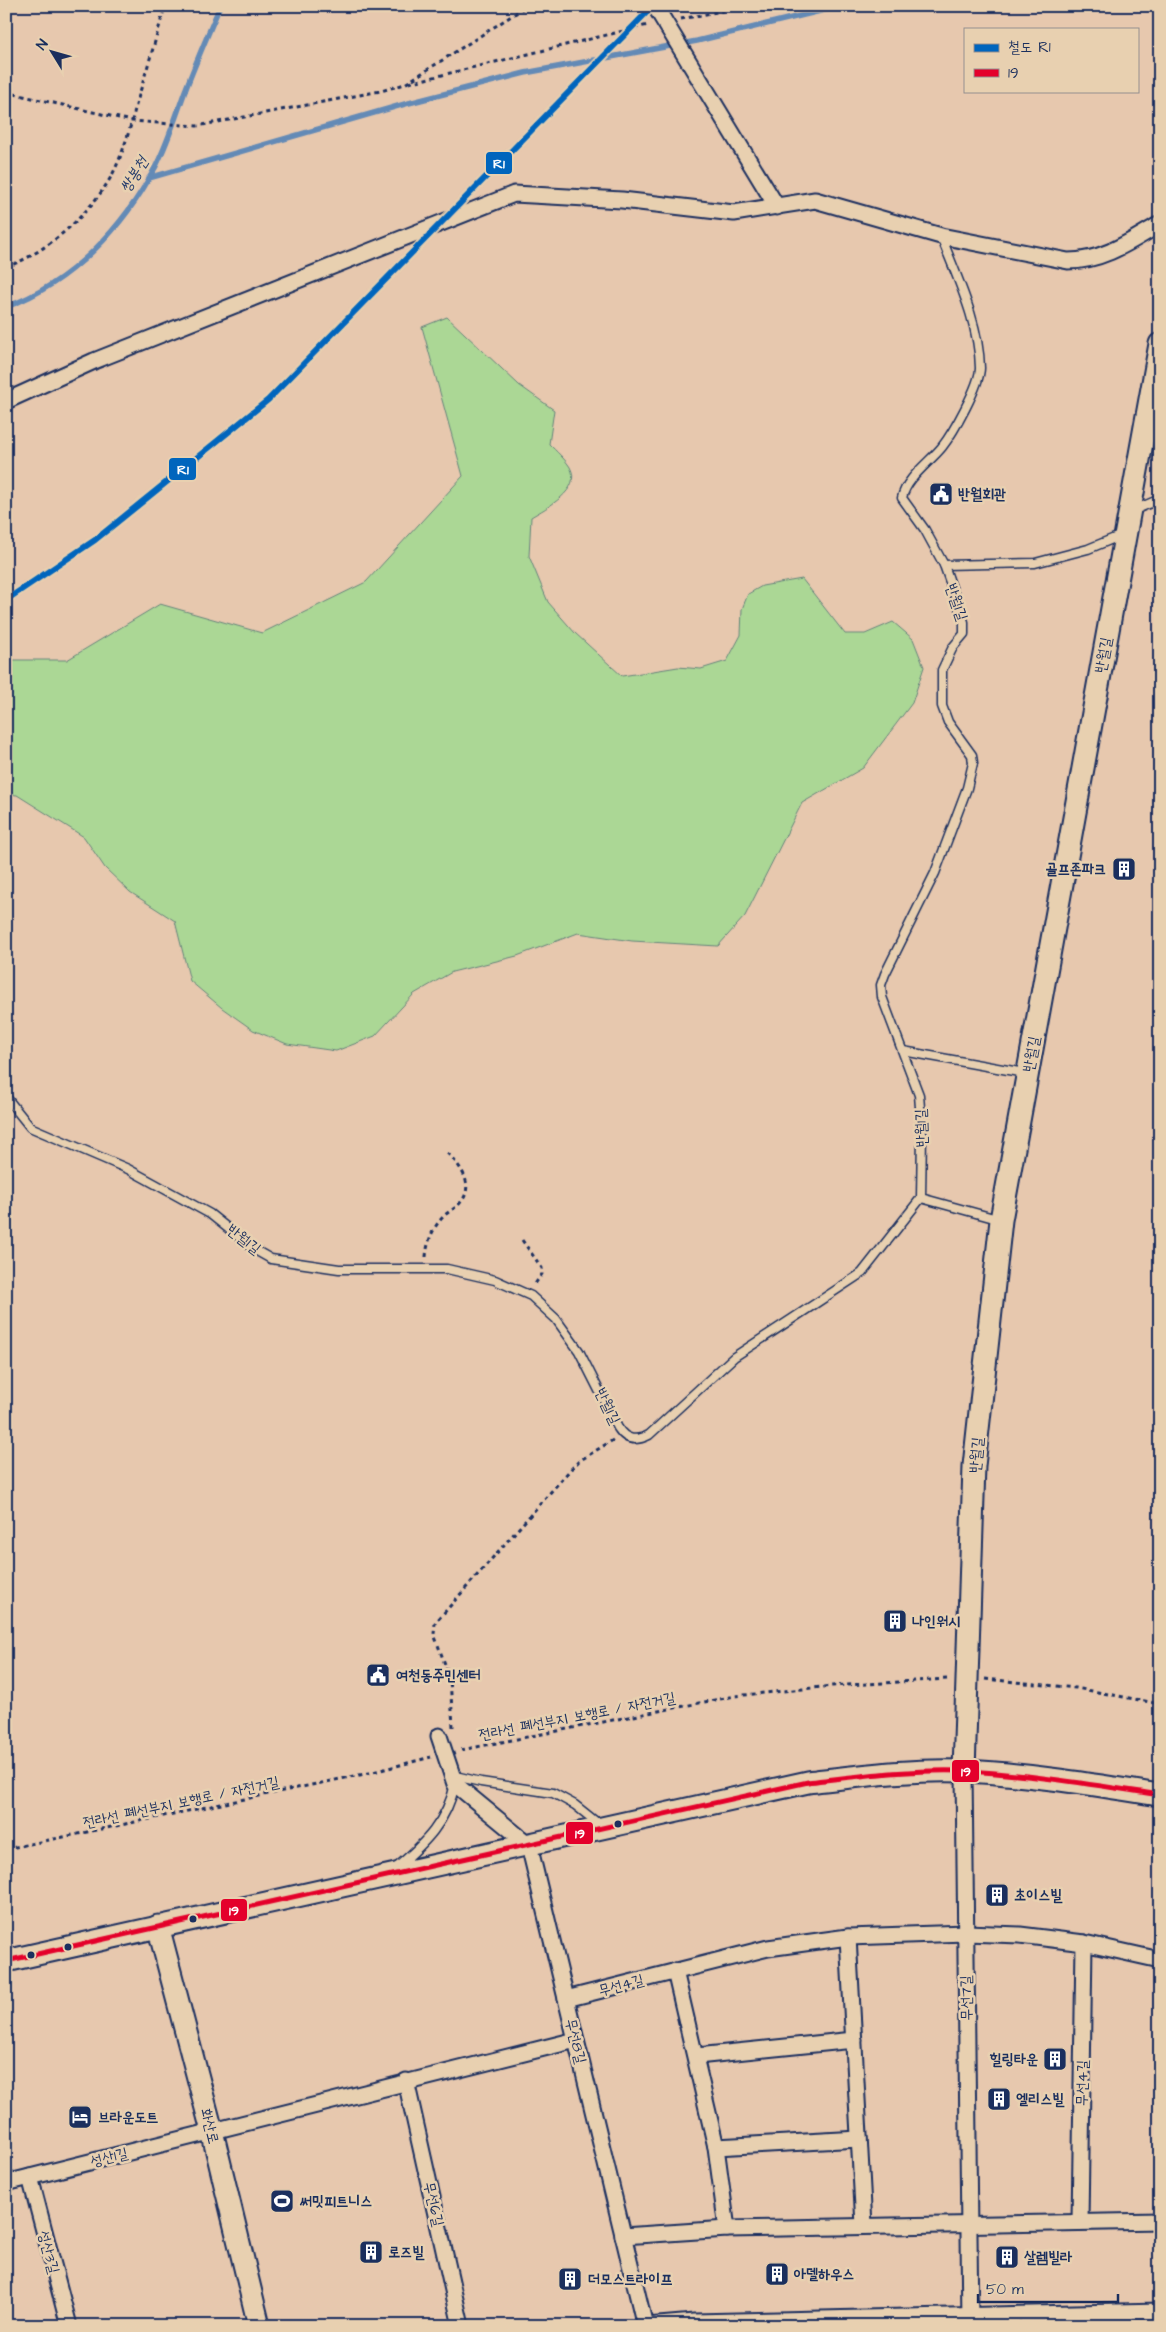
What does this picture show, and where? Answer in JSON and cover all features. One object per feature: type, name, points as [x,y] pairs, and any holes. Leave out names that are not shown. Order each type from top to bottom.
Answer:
[{"type":"street","points":[[655,6],[777,206]]},
{"type":"street","points":[[6,401],[94,361],[514,194],[622,200],[734,213],[815,200],[941,236],[1075,261],[1110,253],[1160,224]]},
{"type":"street","name":"반월길","points":[[964,1771],[974,1466],[1001,1220],[1160,344]]},
{"type":"street","points":[[439,1736],[450,1753],[453,1779],[529,1845]]},
{"type":"street","points":[[6,1961],[158,1926],[385,1878],[808,1782],[885,1772],[964,1771],[1086,1784],[1160,1795]]},
{"type":"street","name":"무선7길","points":[[964,1771],[970,2321]]},
{"type":"street","name":"무선8길","points":[[529,1845],[646,2326],[694,2322],[792,2320],[970,2321]]},
{"type":"street","name":"화산로","points":[[158,1926],[212,2131],[259,2326]]},
{"type":"street","name":"무선4길","points":[[566,1999],[768,1948],[848,1937],[966,1933],[1028,1936],[1084,1943],[1160,1960]]},
{"type":"street","points":[[848,1937],[864,2225]]},
{"type":"street","name":"무선4길","points":[[1080,2222],[1084,1943]]},
{"type":"street","points":[[675,1971],[697,2056],[716,2147],[727,2229]]},
{"type":"street","name":"성산1길","points":[[6,2183],[406,2081],[576,2040]]},
{"type":"street","points":[[697,2056],[854,2040]]},
{"type":"street","name":"무선6길","points":[[406,2081],[461,2326]]},
{"type":"street","points":[[716,2147],[859,2138]]},
{"type":"street","name":"성산3길","points":[[30,2177],[69,2326]]},
{"type":"street","points":[[623,2236],[727,2229],[864,2225],[1160,2221]]},
{"type":"street","points":[[970,2321],[1160,2311]]},
{"type":"lane","name":"반월1길","points":[[6,1098],[30,1127],[136,1173],[210,1214],[255,1250],[271,1259],[338,1269],[425,1268],[469,1273],[504,1284],[526,1294],[546,1308],[580,1351],[622,1434],[628,1438],[637,1439],[650,1435],[734,1357],[862,1273],[921,1198],[922,1133],[919,1095],[882,998],[881,985],[884,974],[935,874],[967,788],[973,763],[972,755],[948,722],[942,706],[942,670],[945,661],[966,629],[944,565],[925,530],[902,498],[906,486],[943,446],[965,410],[980,370],[972,318],[941,236]]},
{"type":"lane","points":[[944,565],[1035,564],[1088,549],[1160,499]]},
{"type":"lane","points":[[903,1052],[1027,1073]]},
{"type":"lane","points":[[921,1198],[1001,1220]]},
{"type":"lane","points":[[385,1878],[422,1846],[436,1831],[446,1813],[453,1779],[553,1794],[575,1805],[603,1828]]},
{"type":"path","points":[[6,266],[34,255],[52,244],[90,204],[117,166],[165,6]]},
{"type":"path","points":[[405,84],[527,6]]},
{"type":"path","points":[[6,92],[132,121],[197,126],[381,91],[405,84],[667,27],[747,6]]},
{"type":"path","points":[[425,1268],[427,1246],[432,1233],[441,1218],[461,1202],[466,1193],[462,1168],[446,1153]]},
{"type":"path","points":[[522,1240],[542,1268],[540,1277],[526,1294]]},
{"type":"path","points":[[450,1753],[450,1678],[434,1634],[435,1623],[571,1469],[579,1461],[622,1434]]},
{"type":"path","name":"전라선 폐선부지 보행로 / 자전거길","points":[[6,1849],[359,1775],[450,1753],[735,1696],[832,1686],[967,1678],[1076,1688],[1160,1704]]},
{"type":"green space","points":[[447,317],[519,385],[554,410],[549,444],[570,467],[573,475],[572,483],[561,497],[531,517],[529,556],[548,602],[575,633],[622,676],[678,667],[701,669],[727,661],[741,635],[742,609],[748,594],[762,586],[802,579],[845,634],[865,634],[893,622],[913,639],[924,667],[912,703],[863,768],[802,803],[745,916],[718,946],[632,941],[578,933],[517,956],[452,972],[414,994],[375,1036],[336,1051],[287,1044],[253,1030],[222,1008],[190,981],[175,921],[130,892],[105,868],[84,837],[17,795],[6,794],[6,660],[67,660],[160,604],[262,633],[366,582],[463,476],[422,327]]},
{"type":"waterway","name":"쌍봉천","points":[[6,307],[30,297],[74,268],[112,231],[143,189],[156,166],[172,129],[189,80],[220,6]]},
{"type":"waterway","points":[[149,178],[405,104],[525,73],[697,41],[841,6]]},
{"type":"railway","points":[[6,600],[95,540],[268,400],[653,6]]},
{"type":"rail line","name":"R1","points":[[6,600],[95,540],[268,400],[653,6]]},
{"type":"transit line","name":"19","points":[[6,1961],[808,1782],[905,1772],[964,1771],[1037,1777],[1160,1795]]},
{"type":"place","name":"반월회관","points":[[941,494]]},
{"type":"place","name":"골프존파크","points":[[1124,869]]},
{"type":"place","name":"나인워시","points":[[895,1621]]},
{"type":"place","name":"여천동주민센터","points":[[378,1675]]},
{"type":"place","name":"초이스빌","points":[[997,1895]]},
{"type":"place","name":"힐링타운","points":[[1055,2059]]},
{"type":"place","name":"엘리스빌","points":[[999,2099]]},
{"type":"place","name":"브라운도트","points":[[80,2117]]},
{"type":"place","name":"써밋피트니스","points":[[282,2201]]},
{"type":"place","name":"로즈빌","points":[[371,2252]]},
{"type":"place","name":"살렘빌라","points":[[1007,2257]]},
{"type":"place","name":"아델하우스","points":[[777,2274]]},
{"type":"place","name":"더모스트라이프","points":[[570,2279]]}]
